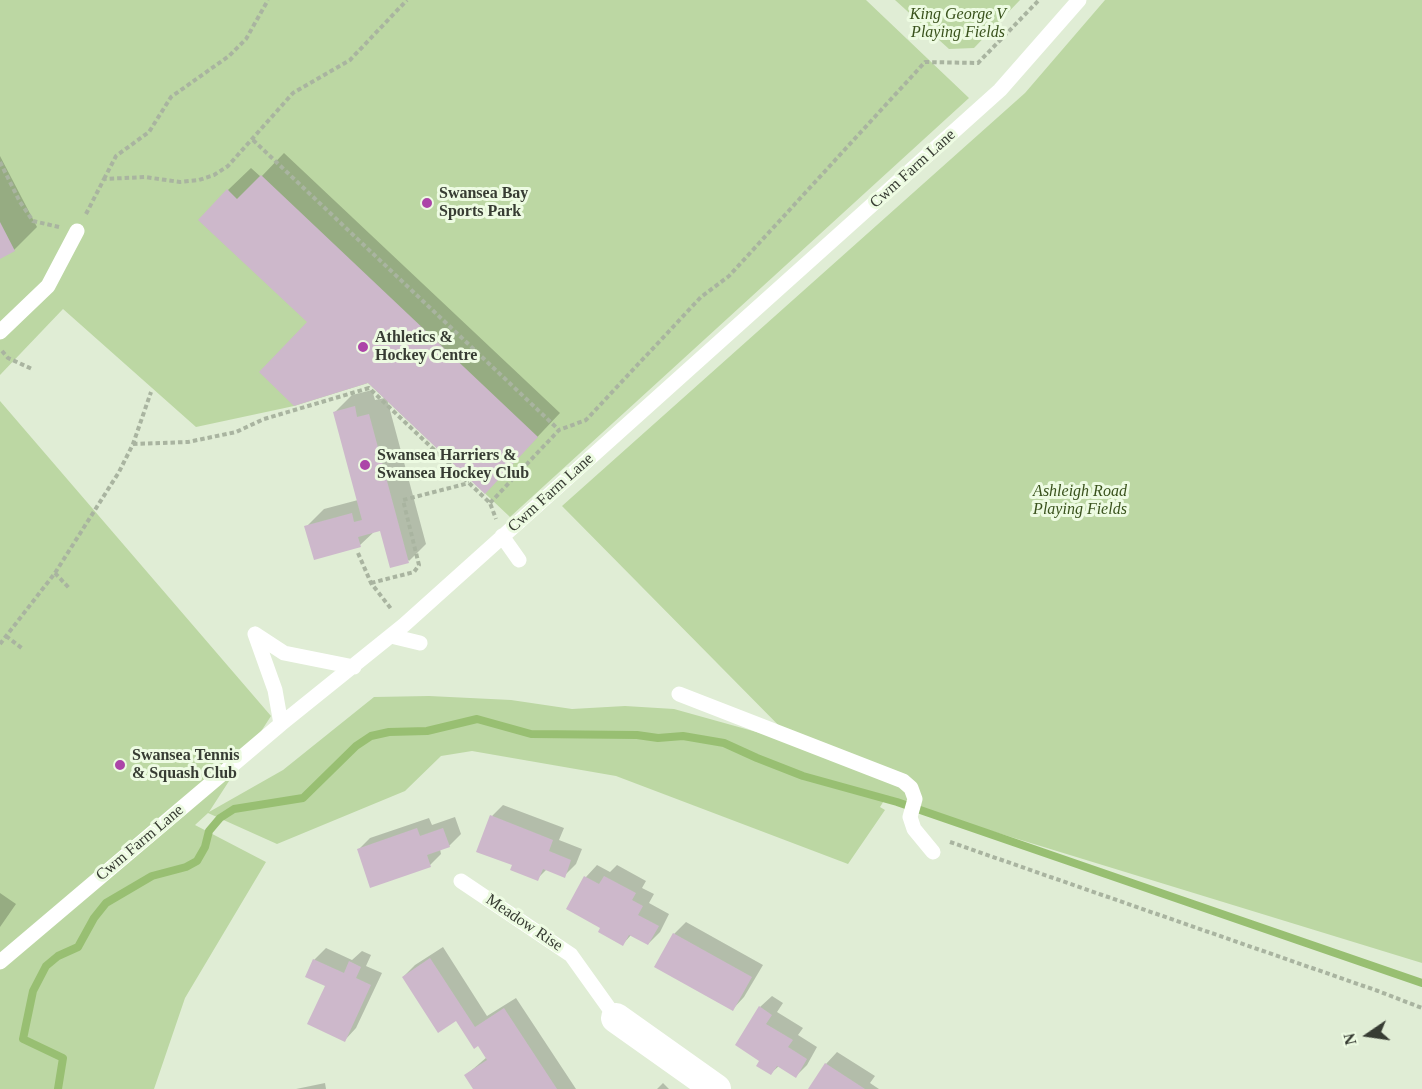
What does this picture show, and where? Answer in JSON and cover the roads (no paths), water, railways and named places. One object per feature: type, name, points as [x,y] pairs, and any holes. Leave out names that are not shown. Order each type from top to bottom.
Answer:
[{"type":"street","name":"Meadow Rise","points":[[616,1018],[716,1089]]},
{"type":"lane","name":"Cwm Farm Lane","points":[[0,962],[281,724],[404,625],[1000,90],[1079,0]]},
{"type":"lane","points":[[0,332],[48,286],[77,231]]},
{"type":"lane","points":[[502,536],[519,560]]},
{"type":"lane","points":[[281,724],[275,690],[255,634],[284,653],[354,667]]},
{"type":"lane","points":[[391,636],[420,643]]},
{"type":"lane","points":[[679,694],[903,781],[911,788],[915,799],[912,823],[933,852]]},
{"type":"lane","name":"Meadow Rise","points":[[461,881],[571,955],[616,1018]]},
{"type":"waterway","points":[[58,1089],[63,1058],[23,1039],[33,991],[46,966],[58,956],[78,947],[94,918],[106,903],[152,876],[186,867],[197,861],[205,847],[209,831],[220,818],[234,809],[303,798],[356,746],[371,736],[389,732],[427,731],[477,719],[531,734],[637,735],[658,738],[683,736],[724,743],[803,776],[897,802],[1422,983]]},
{"type":"place","name":"Swansea Bay Sports Park","points":[[427,203]]},
{"type":"place","name":"Athletics & Hockey Centre","points":[[363,347]]},
{"type":"place","name":"Swansea Harriers & Swansea Hockey Club","points":[[365,465]]},
{"type":"place","name":"Swansea Tennis & Squash Club","points":[[120,765]]},
{"type":"park label","name":"King George V Playing Fields","points":[[958,24]]},
{"type":"park label","name":"Ashleigh Road Playing Fields","points":[[1080,501]]}]
